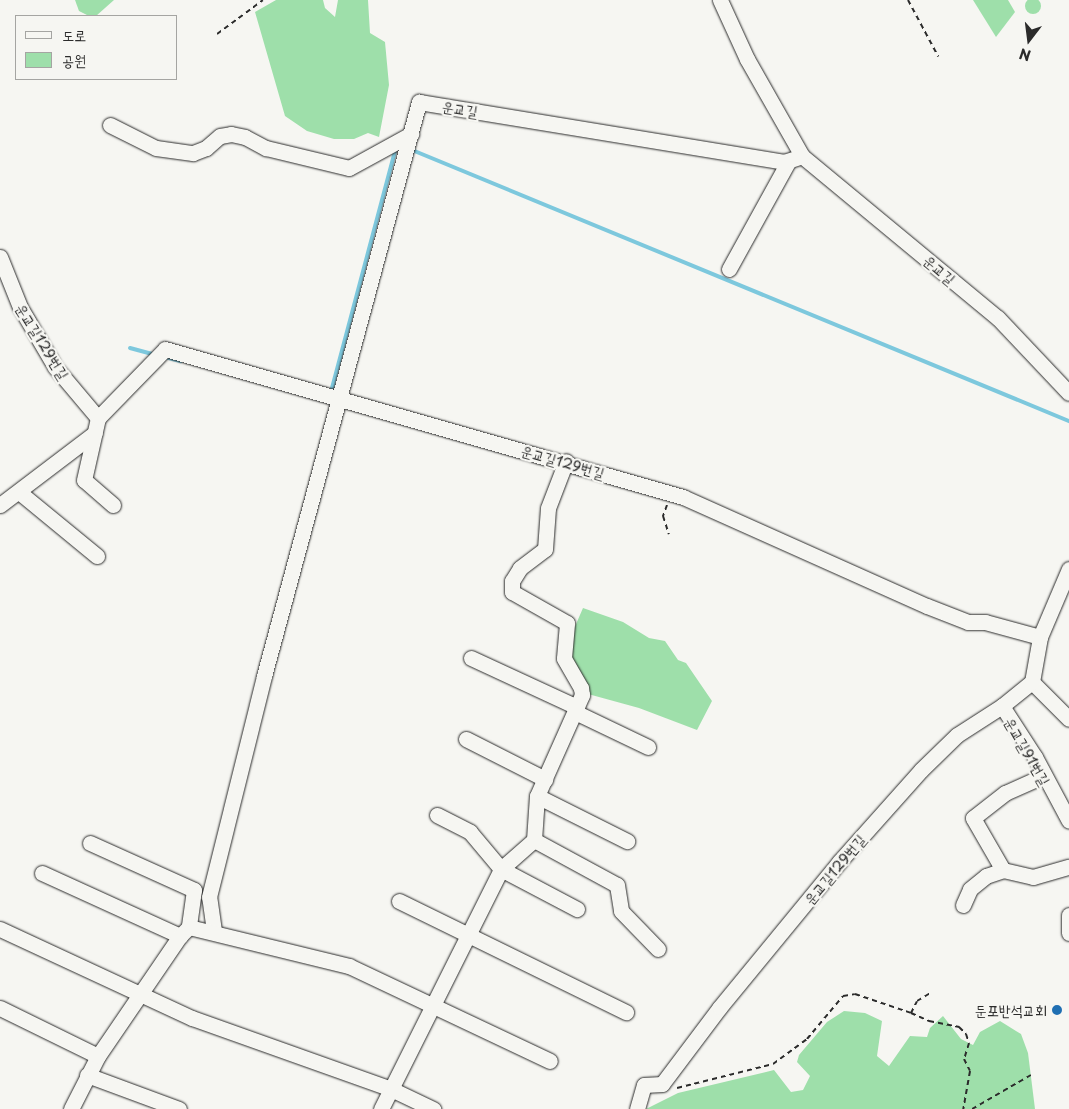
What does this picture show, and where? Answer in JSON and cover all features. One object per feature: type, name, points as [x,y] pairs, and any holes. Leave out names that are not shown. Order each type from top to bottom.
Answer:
[{"type":"street","name":"운교길","points":[[720,0],[747,59],[802,156],[998,318],[1069,393]]},
{"type":"street","name":"운교길","points":[[214,931],[209,897],[339,398],[420,102],[788,162]]},
{"type":"street","points":[[110,125],[156,148],[193,154],[206,148],[220,136],[231,134],[245,136],[266,148],[349,168],[411,134]]},
{"type":"street","points":[[729,269],[788,162],[802,156]]},
{"type":"street","name":"운교길129번길","points":[[0,257],[20,307],[55,367],[98,418],[165,349],[566,461],[671,493],[718,511],[927,606],[968,622],[985,622],[1040,637]]},
{"type":"street","points":[[98,418],[84,480],[113,505]]},
{"type":"street","points":[[0,505],[95,433]]},
{"type":"street","points":[[381,1109],[500,869],[534,840],[537,796],[576,710],[581,688],[564,658],[567,623],[512,592],[512,581],[520,568],[545,549],[548,508],[566,461]]},
{"type":"street","points":[[19,492],[97,556]]},
{"type":"street","points":[[1069,569],[1040,637],[1032,682],[1069,719]]},
{"type":"street","points":[[471,658],[648,747]]},
{"type":"street","name":"운교길129번길","points":[[662,1084],[720,1007],[839,862],[921,770],[957,735],[1002,706],[1032,682]]},
{"type":"street","name":"운교길91번길","points":[[1002,706],[1069,821]]},
{"type":"street","points":[[466,739],[545,779]]},
{"type":"street","points":[[1003,870],[973,818],[1005,793],[1043,776]]},
{"type":"street","points":[[537,796],[627,841]]},
{"type":"street","points":[[437,815],[470,832],[500,869],[577,909]]},
{"type":"street","points":[[534,840],[617,884],[622,911],[658,949]]},
{"type":"street","points":[[71,1109],[86,1075],[98,1056],[184,931],[194,890],[90,843]]},
{"type":"street","points":[[963,906],[970,889],[986,876],[1003,870],[1033,877],[1069,867]]},
{"type":"street","points":[[42,873],[184,931],[214,931],[349,966],[550,1061]]},
{"type":"street","points":[[398,901],[626,1012]]},
{"type":"street","points":[[1069,914],[1069,933]]},
{"type":"street","points":[[0,928],[192,1018],[391,1089],[433,1109]]},
{"type":"street","points":[[0,1008],[98,1056]]},
{"type":"street","points":[[86,1075],[179,1109]]},
{"type":"street","points":[[637,1109],[644,1085],[662,1084]]},
{"type":"path","points":[[217,34],[263,0]]},
{"type":"path","points":[[908,0],[938,56]]},
{"type":"path","points":[[669,534],[664,516],[671,493]]},
{"type":"path","points":[[911,1013],[917,1001],[932,992]]},
{"type":"path","points":[[662,1084],[676,1088],[773,1064],[806,1039],[843,996],[856,994],[929,1021],[959,1026],[966,1034],[970,1043],[964,1059],[970,1071],[963,1109]]},
{"type":"path","points":[[972,1109],[1031,1074]]},
{"type":"green space","points":[[1028,-1],[1038,-1],[1041,3],[1041,9],[1036,14],[1030,14],[1025,9],[1025,3]]},
{"type":"green space","points":[[75,0],[114,0],[97,15],[87,15],[79,11]]},
{"type":"green space","points":[[276,0],[323,0],[325,8],[335,17],[338,0],[368,0],[370,33],[385,42],[389,85],[379,137],[368,133],[354,139],[334,139],[307,131],[285,116],[255,12]]},
{"type":"green space","points":[[973,0],[1008,0],[1015,12],[996,37]]},
{"type":"green space","points":[[583,608],[623,622],[649,638],[665,641],[678,660],[686,663],[712,701],[697,730],[639,708],[588,694],[571,660],[570,638]]},
{"type":"green space","points":[[844,1011],[865,1013],[882,1021],[877,1056],[889,1066],[910,1036],[927,1037],[930,1028],[943,1016],[961,1039],[973,1045],[980,1032],[1000,1021],[1021,1034],[1028,1053],[1035,1109],[646,1109],[678,1093],[774,1070],[791,1092],[803,1090],[810,1076],[797,1062],[799,1055],[827,1022]]},
{"type":"waterway","points":[[332,388],[396,148]]},
{"type":"waterway","points":[[412,150],[1069,421]]},
{"type":"waterway","points":[[130,348],[152,354]]},
{"type":"waterway","points":[[165,357],[180,361]]},
{"type":"place","name":"둔포반석교회","points":[[1057,1010]]}]
